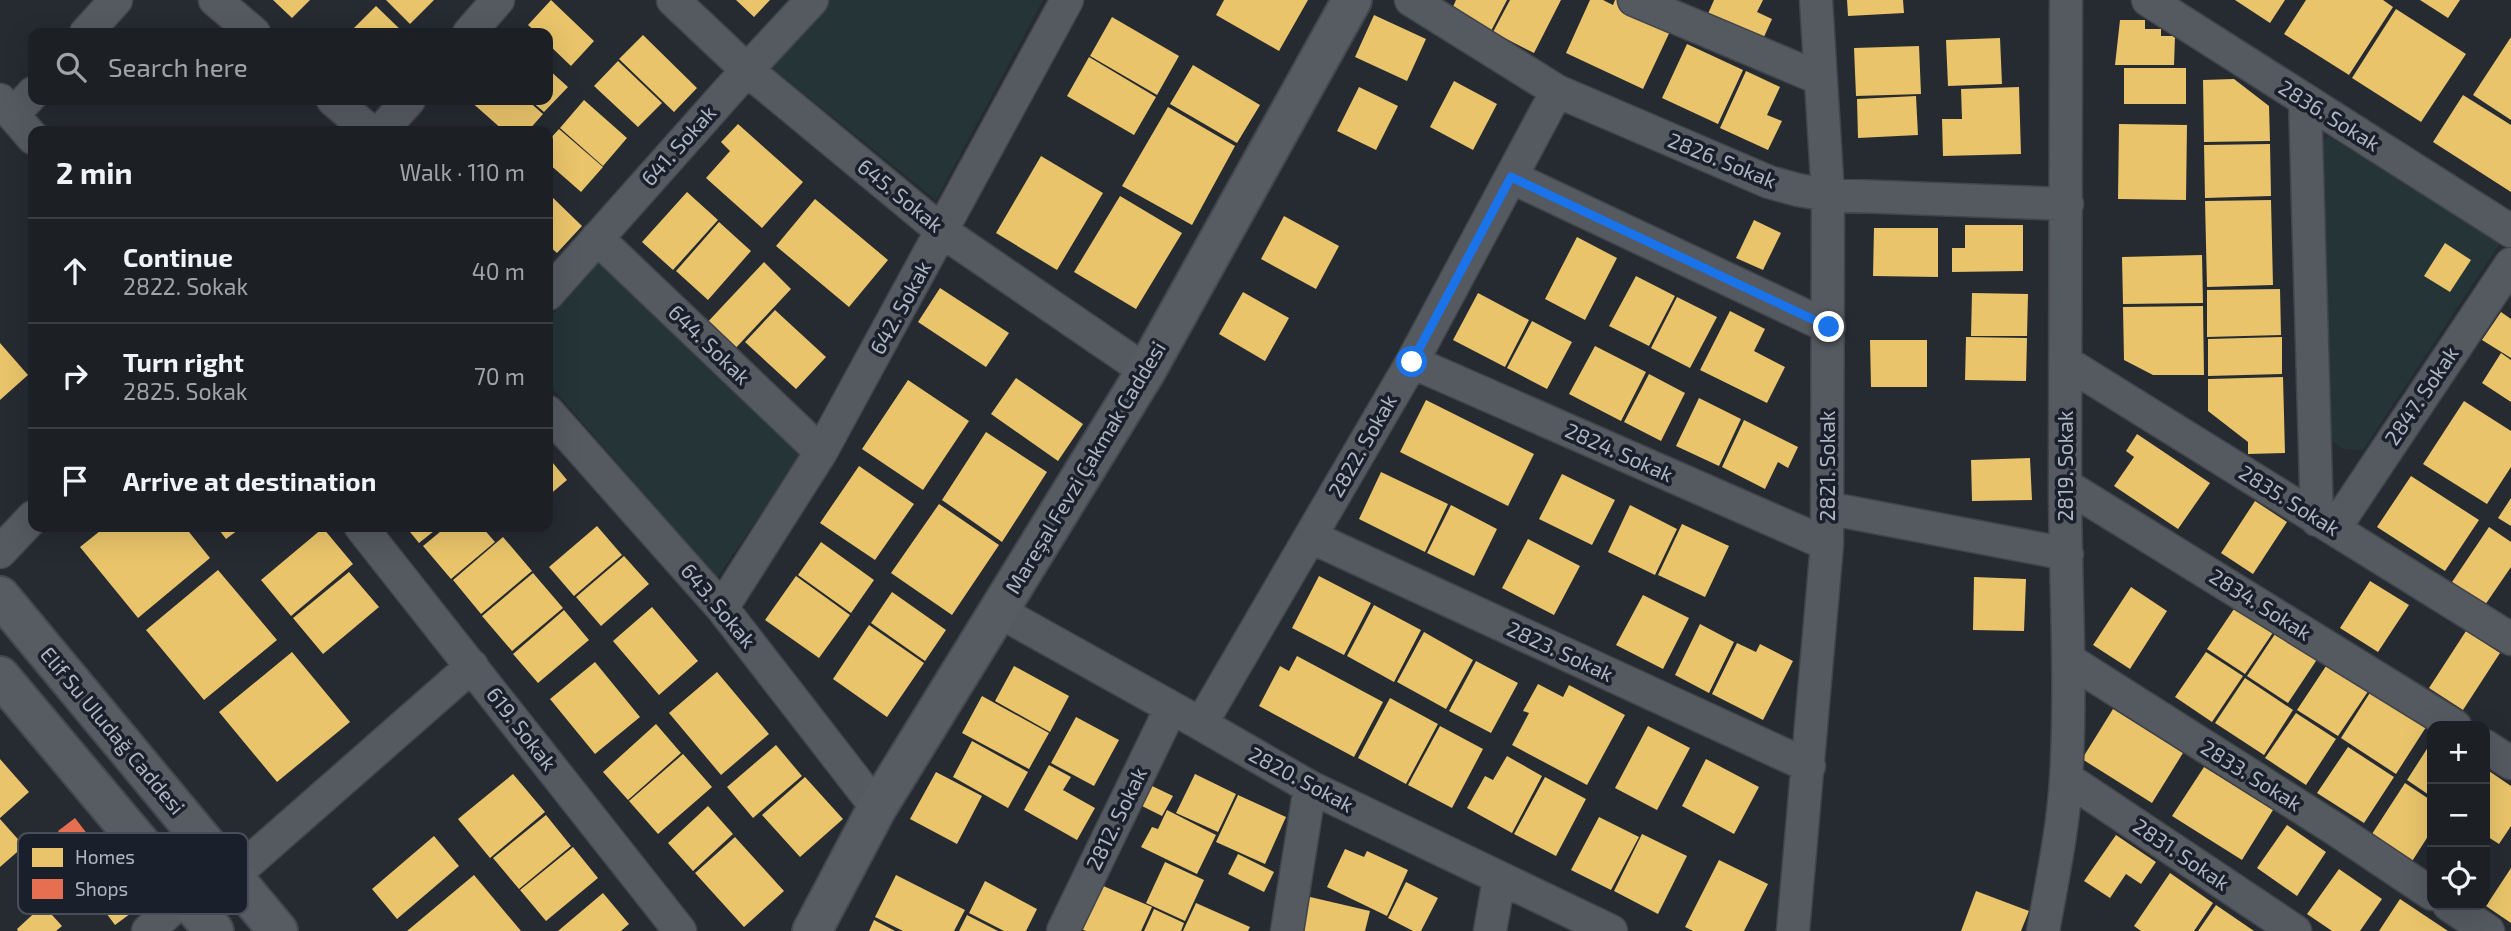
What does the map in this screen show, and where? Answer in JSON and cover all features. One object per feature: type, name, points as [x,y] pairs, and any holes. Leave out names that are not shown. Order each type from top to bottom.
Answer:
[{"type":"main road","name":"Mareşal Fevzi Çakmak Caddesi","points":[[812,931],[877,808],[1146,371],[1352,0]]},
{"type":"main road","name":"Elif Su Uludağ Caddesi","points":[[0,596],[197,833]]},
{"type":"main road","points":[[0,676],[131,833]]},
{"type":"main road","name":"Elif Su Uludağ Caddesi","points":[[248,894],[278,931]]},
{"type":"main road","points":[[200,914],[214,931]]},
{"type":"street","points":[[91,28],[116,0]]},
{"type":"street","points":[[215,0],[248,28]]},
{"type":"street","points":[[473,28],[498,0]]},
{"type":"street","name":"645. Sokak","points":[[673,0],[747,70],[943,232],[1146,371]]},
{"type":"street","name":"641. Sokak","points":[[553,287],[812,0]]},
{"type":"street","name":"642. Sokak","points":[[722,608],[821,452],[1068,0]]},
{"type":"street","name":"2826. Sokak","points":[[1411,0],[1557,91],[1769,183],[1828,195],[2067,204]]},
{"type":"street","points":[[1634,0],[1821,79]]},
{"type":"street","name":"2821. Sokak","points":[[1793,931],[1809,766],[1828,508],[1828,195],[1816,0]]},
{"type":"street","name":"2819. Sokak","points":[[2043,931],[2062,824],[2069,660],[2065,485],[2066,0]]},
{"type":"street","name":"2836. Sokak","points":[[2148,0],[2511,231]]},
{"type":"street","name":"2822. Sokak","points":[[1201,724],[1412,362],[1557,91]]},
{"type":"street","points":[[2305,100],[2325,524]]},
{"type":"street","points":[[338,105],[364,126]]},
{"type":"street","points":[[386,126],[404,105]]},
{"type":"street","points":[[1511,177],[1829,327]]},
{"type":"street","name":"644. Sokak","points":[[597,238],[821,452]]},
{"type":"street","name":"2847. Sokak","points":[[2325,524],[2511,264]]},
{"type":"street","name":"2824. Sokak","points":[[1412,362],[1827,544]]},
{"type":"street","name":"2835. Sokak","points":[[2067,363],[2511,639]]},
{"type":"street","name":"643. Sokak","points":[[553,418],[722,608],[877,808]]},
{"type":"street","name":"2834. Sokak","points":[[2065,485],[2447,721]]},
{"type":"street","points":[[1828,508],[2067,554]]},
{"type":"street","points":[[0,552],[28,522]]},
{"type":"street","name":"619. Sokak","points":[[365,532],[680,931]]},
{"type":"street","name":"2823. Sokak","points":[[1311,537],[1809,766]]},
{"type":"street","name":"2820. Sokak","points":[[1000,612],[1310,787],[1611,931]]},
{"type":"street","name":"2833. Sokak","points":[[2069,660],[2427,891]]},
{"type":"street","points":[[248,863],[472,666]]},
{"type":"street","name":"2812. Sokak","points":[[1063,931],[1171,708]]},
{"type":"street","points":[[2490,749],[2511,763]]},
{"type":"street","name":"2831. Sokak","points":[[2066,778],[2295,931]]},
{"type":"street","points":[[1287,931],[1310,787]]},
{"type":"street","points":[[1490,931],[1499,879]]},
{"type":"street","points":[[2456,910],[2488,931]]},
{"type":"street","points":[[149,931],[167,914]]},
{"type":"shaded area","points":[[829,0],[1043,0],[936,200],[766,63]]},
{"type":"shaded area","points":[[2328,136],[2500,243],[2363,450],[2344,449],[2331,441],[2328,424],[2319,147]]},
{"type":"shaded area","points":[[598,261],[801,455],[717,578],[553,389],[553,314]]},
{"type":"building: Homes","points":[[273,0],[310,0],[292,18]]},
{"type":"building: Homes","points":[[386,0],[434,0],[410,24]]},
{"type":"building: Homes","points":[[551,0],[594,41],[571,66],[553,49],[553,28],[531,28],[528,25]]},
{"type":"building: Homes","points":[[736,0],[770,0],[754,17]]},
{"type":"building: Homes","points":[[1224,0],[1308,0],[1279,51],[1216,15]]},
{"type":"building: Homes","points":[[1456,0],[1507,0],[1491,31],[1451,11]]},
{"type":"building: Homes","points":[[1510,0],[1561,0],[1534,53],[1493,32]]},
{"type":"building: Homes","points":[[1590,0],[1603,0],[1613,5],[1615,0],[1622,0],[1673,25],[1643,89],[1566,53]]},
{"type":"building: Homes","points":[[1714,0],[1763,0],[1757,12],[1772,19],[1759,48],[1704,23]]},
{"type":"building: Homes","points":[[1847,0],[1903,0],[1904,13],[1848,16]]},
{"type":"building: Homes","points":[[2235,0],[2285,0],[2270,23]]},
{"type":"building: Homes","points":[[2306,0],[2383,0],[2393,7],[2349,75],[2284,34]]},
{"type":"building: Homes","points":[[2420,0],[2460,0],[2448,18]]},
{"type":"building: Homes","points":[[376,6],[399,28],[354,28]]},
{"type":"building: Homes","points":[[2396,9],[2466,54],[2421,122],[2352,78]]},
{"type":"building: Homes","points":[[1374,15],[1426,39],[1407,81],[1355,57]]},
{"type":"building: Homes","points":[[1112,17],[1179,56],[1157,95],[1090,56]]},
{"type":"building: Homes","points":[[2120,20],[2145,20],[2145,29],[2161,29],[2161,36],[2175,36],[2174,65],[2115,65]]},
{"type":"building: Homes","points":[[643,35],[697,88],[674,112],[619,59]]},
{"type":"building: Homes","points":[[2511,37],[2511,120],[2473,95]]},
{"type":"building: Homes","points":[[2000,38],[2002,84],[1948,86],[1946,40]]},
{"type":"building: Homes","points":[[1687,44],[1743,70],[1718,124],[1662,98]]},
{"type":"building: Homes","points":[[1919,46],[1921,94],[1856,96],[1854,48]]},
{"type":"building: Homes","points":[[1089,57],[1156,97],[1134,135],[1067,96]]},
{"type":"building: Homes","points":[[618,61],[662,103],[638,127],[594,86]]},
{"type":"building: Homes","points":[[1193,65],[1260,105],[1237,143],[1170,104]]},
{"type":"building: Homes","points":[[2124,68],[2186,68],[2186,104],[2124,104]]},
{"type":"building: Homes","points":[[1746,71],[1780,87],[1767,115],[1782,121],[1768,150],[1720,128]]},
{"type":"building: Homes","points":[[553,74],[568,87],[553,103]]},
{"type":"building: Homes","points":[[2234,79],[2269,106],[2270,141],[2204,142],[2203,80]]},
{"type":"building: Homes","points":[[1454,81],[1497,104],[1473,150],[1430,127]]},
{"type":"building: Homes","points":[[1359,87],[1398,106],[1376,150],[1337,131]]},
{"type":"building: Homes","points":[[2019,87],[2021,154],[1943,156],[1942,119],[1962,119],[1961,89]]},
{"type":"building: Homes","points":[[2463,95],[2511,125],[2511,192],[2433,142]]},
{"type":"building: Homes","points":[[1916,96],[1918,135],[1858,138],[1857,99]]},
{"type":"building: Homes","points":[[584,100],[627,138],[603,166],[560,128]]},
{"type":"building: Homes","points":[[475,105],[533,105],[543,114],[532,126],[498,126]]},
{"type":"building: Homes","points":[[536,105],[551,105],[544,112]]},
{"type":"building: Homes","points":[[1168,107],[1235,146],[1192,225],[1122,186]]},
{"type":"building: Homes","points":[[738,124],[803,182],[762,228],[706,178],[730,151],[721,142]]},
{"type":"building: Homes","points":[[2119,124],[2187,125],[2186,200],[2118,199]]},
{"type":"building: Homes","points":[[559,129],[603,167],[581,192],[553,167],[553,136]]},
{"type":"building: Homes","points":[[2270,144],[2271,196],[2205,198],[2204,145]]},
{"type":"building: Homes","points":[[1041,156],[1103,193],[1057,270],[996,233]]},
{"type":"building: Homes","points":[[687,192],[718,220],[673,270],[642,242]]},
{"type":"building: Homes","points":[[1120,196],[1182,233],[1136,309],[1074,272]]},
{"type":"building: Homes","points":[[553,198],[582,226],[557,253],[553,249]]},
{"type":"building: Homes","points":[[815,199],[888,260],[849,307],[776,246]]},
{"type":"building: Homes","points":[[2271,200],[2273,285],[2207,287],[2205,201]]},
{"type":"building: Homes","points":[[1284,216],[1339,246],[1316,289],[1261,259]]},
{"type":"building: Homes","points":[[1754,220],[1781,233],[1763,270],[1736,258]]},
{"type":"building: Homes","points":[[719,222],[751,251],[708,300],[676,271]]},
{"type":"building: Homes","points":[[1965,225],[2023,225],[2023,271],[1952,272],[1952,248],[1965,248]]},
{"type":"building: Homes","points":[[1874,228],[1938,228],[1938,277],[1873,276]]},
{"type":"building: Homes","points":[[1577,237],[1617,258],[1585,320],[1545,299]]},
{"type":"building: Homes","points":[[2445,243],[2471,260],[2450,292],[2424,276]]},
{"type":"building: Homes","points":[[2202,255],[2203,303],[2123,304],[2122,257]]},
{"type":"building: Homes","points":[[764,262],[791,289],[731,353],[703,327]]},
{"type":"building: Homes","points":[[1636,276],[1675,296],[1649,346],[1609,326]]},
{"type":"building: Homes","points":[[940,288],[1009,333],[986,367],[918,322]]},
{"type":"building: Homes","points":[[2280,289],[2281,335],[2207,337],[2207,290]]},
{"type":"building: Homes","points":[[1243,292],[1289,318],[1265,361],[1219,334]]},
{"type":"building: Homes","points":[[1478,293],[1529,320],[1505,367],[1453,340]]},
{"type":"building: Homes","points":[[1972,293],[2028,294],[2027,336],[1971,336]]},
{"type":"building: Homes","points":[[1677,297],[1717,317],[1690,368],[1651,348]]},
{"type":"building: Homes","points":[[2203,306],[2204,375],[2153,375],[2124,360],[2123,307]]},
{"type":"building: Homes","points":[[775,310],[826,357],[796,389],[745,342]]},
{"type":"building: Homes","points":[[1730,311],[1765,329],[1754,351],[1785,367],[1767,403],[1700,370]]},
{"type":"building: Homes","points":[[2501,312],[2511,319],[2511,358],[2482,340]]},
{"type":"building: Homes","points":[[1532,321],[1572,342],[1547,389],[1507,368]]},
{"type":"building: Homes","points":[[1966,337],[2027,338],[2026,381],[1965,380]]},
{"type":"building: Homes","points":[[2282,337],[2282,374],[2208,376],[2208,339]]},
{"type":"building: Homes","points":[[1870,340],[1927,340],[1927,387],[1871,387]]},
{"type":"building: Homes","points":[[0,343],[28,375],[0,400]]},
{"type":"building: Homes","points":[[1595,346],[1646,372],[1621,421],[1569,394]]},
{"type":"building: Homes","points":[[2501,353],[2511,360],[2511,402],[2482,383]]},
{"type":"building: Homes","points":[[1649,374],[1685,393],[1661,441],[1624,422]]},
{"type":"building: Homes","points":[[2283,377],[2285,453],[2248,454],[2248,442],[2208,411],[2208,379]]},
{"type":"building: Homes","points":[[1016,378],[1083,424],[1058,461],[991,414]]},
{"type":"building: Homes","points":[[908,380],[969,421],[923,490],[862,449]]},
{"type":"building: Homes","points":[[1699,398],[1741,419],[1719,466],[1676,446]]},
{"type":"building: Homes","points":[[1426,400],[1534,454],[1508,506],[1400,452]]},
{"type":"building: Homes","points":[[2464,401],[2511,431],[2511,467],[2487,504],[2423,464]]},
{"type":"building: Homes","points":[[1744,420],[1798,447],[1788,468],[1778,462],[1765,489],[1722,467]]},
{"type":"building: Homes","points":[[986,432],[1047,472],[1002,542],[942,500]]},
{"type":"building: Homes","points":[[2137,434],[2210,483],[2178,529],[2114,486],[2134,457],[2126,451]]},
{"type":"building: Homes","points":[[2030,458],[2032,500],[1972,501],[1971,460]]},
{"type":"building: Homes","points":[[553,463],[567,480],[553,492]]},
{"type":"building: Homes","points":[[859,466],[914,504],[875,560],[820,523]]},
{"type":"building: Homes","points":[[1381,472],[1448,504],[1425,552],[1359,519]]},
{"type":"building: Homes","points":[[1562,474],[1615,500],[1592,545],[1539,519]]},
{"type":"building: Homes","points":[[2411,476],[2479,520],[2445,571],[2377,527]]},
{"type":"building: Homes","points":[[2511,498],[2511,526],[2498,518]]},
{"type":"building: Homes","points":[[2255,501],[2287,522],[2253,574],[2221,553]]},
{"type":"building: Homes","points":[[939,504],[999,545],[952,615],[891,573]]},
{"type":"building: Homes","points":[[1451,505],[1497,529],[1474,576],[1427,553]]},
{"type":"building: Homes","points":[[1630,505],[1677,529],[1655,575],[1608,552]]},
{"type":"building: Homes","points":[[1682,524],[1729,546],[1705,597],[1658,575]]},
{"type":"building: Homes","points":[[597,526],[622,555],[574,596],[549,567]]},
{"type":"building: Homes","points":[[2489,527],[2511,542],[2511,567],[2485,605],[2452,582]]},
{"type":"building: Homes","points":[[99,532],[189,532],[210,558],[138,618],[80,547]]},
{"type":"building: Homes","points":[[221,532],[235,532],[226,539]]},
{"type":"building: Homes","points":[[318,532],[326,532],[353,564],[291,616],[261,580]]},
{"type":"building: Homes","points":[[410,532],[433,532],[419,543]]},
{"type":"building: Homes","points":[[440,532],[486,532],[495,542],[451,579],[423,546]]},
{"type":"building: Homes","points":[[503,537],[532,571],[481,614],[453,580]]},
{"type":"building: Homes","points":[[1528,539],[1580,566],[1554,615],[1502,588]]},
{"type":"building: Homes","points":[[821,542],[874,580],[851,613],[798,575]]},
{"type":"building: Homes","points":[[624,556],[649,584],[601,626],[576,597]]},
{"type":"building: Homes","points":[[218,570],[277,640],[204,700],[146,630]]},
{"type":"building: Homes","points":[[349,572],[379,607],[323,654],[293,618]]},
{"type":"building: Homes","points":[[533,573],[563,608],[512,651],[482,616]]},
{"type":"building: Homes","points":[[796,576],[850,615],[819,658],[765,620]]},
{"type":"building: Homes","points":[[1319,576],[1371,603],[1344,655],[1292,628]]},
{"type":"building: Homes","points":[[1974,577],[2026,579],[2024,631],[1973,630]]},
{"type":"building: Homes","points":[[2370,581],[2409,605],[2378,652],[2340,628]]},
{"type":"building: Homes","points":[[2131,587],[2167,611],[2130,669],[2093,645]]},
{"type":"building: Homes","points":[[892,592],[946,630],[925,661],[871,623]]},
{"type":"building: Homes","points":[[1643,595],[1689,618],[1663,669],[1616,645]]},
{"type":"building: Homes","points":[[1374,605],[1421,630],[1394,682],[1347,656]]},
{"type":"building: Homes","points":[[2236,606],[2274,631],[2245,674],[2207,649]]},
{"type":"building: Homes","points":[[652,607],[698,661],[659,695],[613,641]]},
{"type":"building: Homes","points":[[564,610],[589,640],[538,683],[513,654]]},
{"type":"building: Homes","points":[[1700,624],[1734,642],[1709,693],[1675,675]]},
{"type":"building: Homes","points":[[869,625],[924,663],[887,717],[833,679]]},
{"type":"building: Homes","points":[[2277,631],[2318,658],[2288,703],[2247,676]]},
{"type":"building: Homes","points":[[2466,631],[2500,653],[2463,710],[2429,688]]},
{"type":"building: Homes","points":[[1424,632],[1473,660],[1446,709],[1397,682]]},
{"type":"building: Homes","points":[[1737,643],[1756,652],[1760,644],[1793,661],[1763,720],[1712,694]]},
{"type":"building: Homes","points":[[292,652],[350,722],[277,782],[219,712]]},
{"type":"building: Homes","points":[[2206,652],[2243,676],[2212,722],[2175,697]]},
{"type":"building: Homes","points":[[1297,656],[1383,702],[1354,757],[1259,706],[1280,666],[1289,671]]},
{"type":"building: Homes","points":[[2330,660],[2371,687],[2338,736],[2297,710]]},
{"type":"building: Homes","points":[[1476,661],[1518,683],[1491,733],[1449,711]]},
{"type":"building: Homes","points":[[595,662],[640,717],[595,754],[550,699]]},
{"type":"building: Homes","points":[[1014,666],[1069,696],[1050,732],[995,701]]},
{"type":"building: Homes","points":[[717,672],[769,734],[721,775],[669,713]]},
{"type":"building: Homes","points":[[2245,678],[2293,710],[2264,755],[2215,723]]},
{"type":"building: Homes","points":[[1538,684],[1563,697],[1569,685],[1625,715],[1587,785],[1512,745],[1529,713],[1523,711]]},
{"type":"building: Homes","points":[[2373,688],[2427,723],[2396,774],[2341,738]]},
{"type":"building: Homes","points":[[982,696],[1049,733],[1029,769],[962,733]]},
{"type":"building: Homes","points":[[1390,698],[1438,724],[1406,784],[1358,758]]},
{"type":"building: Homes","points":[[2113,709],[2183,753],[2152,803],[2082,759]]},
{"type":"building: Homes","points":[[2296,713],[2336,739],[2306,785],[2265,758]]},
{"type":"building: Homes","points":[[1076,717],[1119,740],[1094,786],[1051,763]]},
{"type":"building: Homes","points":[[656,724],[681,753],[628,800],[603,772]]},
{"type":"building: Homes","points":[[1440,726],[1483,749],[1452,808],[1408,785]]},
{"type":"building: Homes","points":[[1648,726],[1690,748],[1657,810],[1615,788]]},
{"type":"building: Homes","points":[[972,741],[1028,772],[1008,808],[953,777]]},
{"type":"building: Homes","points":[[776,745],[802,776],[753,818],[727,787]]},
{"type":"building: Homes","points":[[2348,747],[2394,777],[2364,823],[2317,793]]},
{"type":"building: Homes","points":[[2427,749],[2427,794],[2407,780]]},
{"type":"building: Homes","points":[[683,754],[712,787],[658,834],[629,801]]},
{"type":"building: Homes","points":[[1507,756],[1542,776],[1512,833],[1467,808],[1485,776],[1493,780]]},
{"type":"building: Homes","points":[[0,759],[29,792],[0,818]]},
{"type":"building: Homes","points":[[1706,759],[1759,787],[1734,834],[1682,806]]},
{"type":"building: Homes","points":[[1049,765],[1071,777],[1063,790],[1095,808],[1077,840],[1024,810]]},
{"type":"building: Homes","points":[[2204,767],[2273,810],[2242,860],[2172,816]]},
{"type":"building: Homes","points":[[936,772],[982,796],[957,844],[910,819]]},
{"type":"building: Homes","points":[[2490,772],[2511,786],[2511,826],[2499,844],[2490,838]]},
{"type":"building: Homes","points":[[513,774],[545,812],[490,858],[458,819]]},
{"type":"building: Homes","points":[[1195,774],[1236,794],[1218,832],[1176,813]]},
{"type":"building: Homes","points":[[805,777],[843,819],[800,857],[762,815]]},
{"type":"building: Homes","points":[[1545,777],[1586,799],[1556,856],[1514,834]]},
{"type":"building: Homes","points":[[2405,783],[2427,798],[2427,838],[2411,863],[2370,837]]},
{"type":"building: Homes","points":[[1150,785],[1173,796],[1162,816],[1140,805]]},
{"type":"building: Homes","points":[[1238,795],[1286,817],[1265,864],[1216,842]]},
{"type":"building: Homes","points":[[708,806],[733,834],[693,871],[668,843]]},
{"type":"building: Homes","points":[[1167,810],[1216,835],[1197,874],[1141,847],[1152,827],[1158,829]]},
{"type":"building: Homes","points":[[546,815],[571,846],[519,889],[493,858]]},
{"type":"building: Homes","points":[[1599,817],[1639,837],[1611,890],[1571,870]]},
{"type":"building: Homes","points":[[0,819],[18,839],[18,851],[0,867]]},
{"type":"building: Homes","points":[[2287,825],[2326,852],[2297,896],[2257,868]]},
{"type":"building: Homes","points":[[1642,834],[1687,856],[1658,914],[1614,891]]},
{"type":"building: Homes","points":[[2116,835],[2156,862],[2141,884],[2126,874],[2110,898],[2084,881]]},
{"type":"building: Homes","points":[[434,836],[459,866],[397,919],[372,889]]},
{"type":"building: Homes","points":[[735,837],[784,891],[744,927],[695,873]]},
{"type":"building: Homes","points":[[573,847],[598,878],[546,921],[520,890]]},
{"type":"building: Homes","points":[[1345,849],[1364,857],[1367,851],[1408,870],[1387,916],[1327,887]]},
{"type":"building: Homes","points":[[1238,854],[1274,872],[1264,892],[1228,874]]},
{"type":"building: Homes","points":[[1719,860],[1768,884],[1744,931],[1693,931],[1685,927]]},
{"type":"building: Homes","points":[[1165,862],[1204,880],[1185,921],[1146,903]]},
{"type":"building: Homes","points":[[2511,868],[2511,923],[2490,909],[2490,900]]},
{"type":"building: Homes","points":[[2339,869],[2382,899],[2360,931],[2332,931],[2307,914]]},
{"type":"building: Homes","points":[[2170,873],[2213,903],[2194,931],[2141,931],[2134,926]]},
{"type":"building: Homes","points":[[474,875],[521,931],[407,931]]},
{"type":"building: Homes","points":[[896,875],[965,910],[954,931],[903,931],[875,917]]},
{"type":"building: Homes","points":[[985,881],[1037,909],[1026,931],[1004,931],[969,913]]},
{"type":"building: Homes","points":[[1406,882],[1438,898],[1421,931],[1413,931],[1388,918]]},
{"type":"building: Homes","points":[[1101,885],[1152,907],[1141,931],[1081,929]]},
{"type":"building: Homes","points":[[1976,891],[2029,911],[2021,931],[1961,931]]},
{"type":"building: Homes","points":[[603,893],[629,924],[621,931],[558,931]]},
{"type":"building: Homes","points":[[1306,896],[1370,911],[1365,931],[1298,931]]},
{"type":"building: Homes","points":[[2400,899],[2448,931],[2379,931]]},
{"type":"building: Homes","points":[[1196,903],[1250,927],[1248,931],[1183,931]]},
{"type":"building: Homes","points":[[2216,905],[2254,931],[2198,931]]},
{"type":"building: Homes","points":[[1154,909],[1184,923],[1181,931],[1144,931]]},
{"type":"building: Homes","points":[[33,914],[51,914],[62,926],[56,931],[17,929]]},
{"type":"building: Homes","points":[[107,914],[130,914],[115,925]]},
{"type":"building: Homes","points":[[967,915],[998,931],[959,931]]},
{"type":"building: Homes","points":[[874,920],[895,931],[869,931]]},
{"type":"building: Shops","points":[[75,818],[87,833],[60,833],[58,831]]},
{"type":"route","points":[[1412,362],[1511,177],[1829,327]]}]
